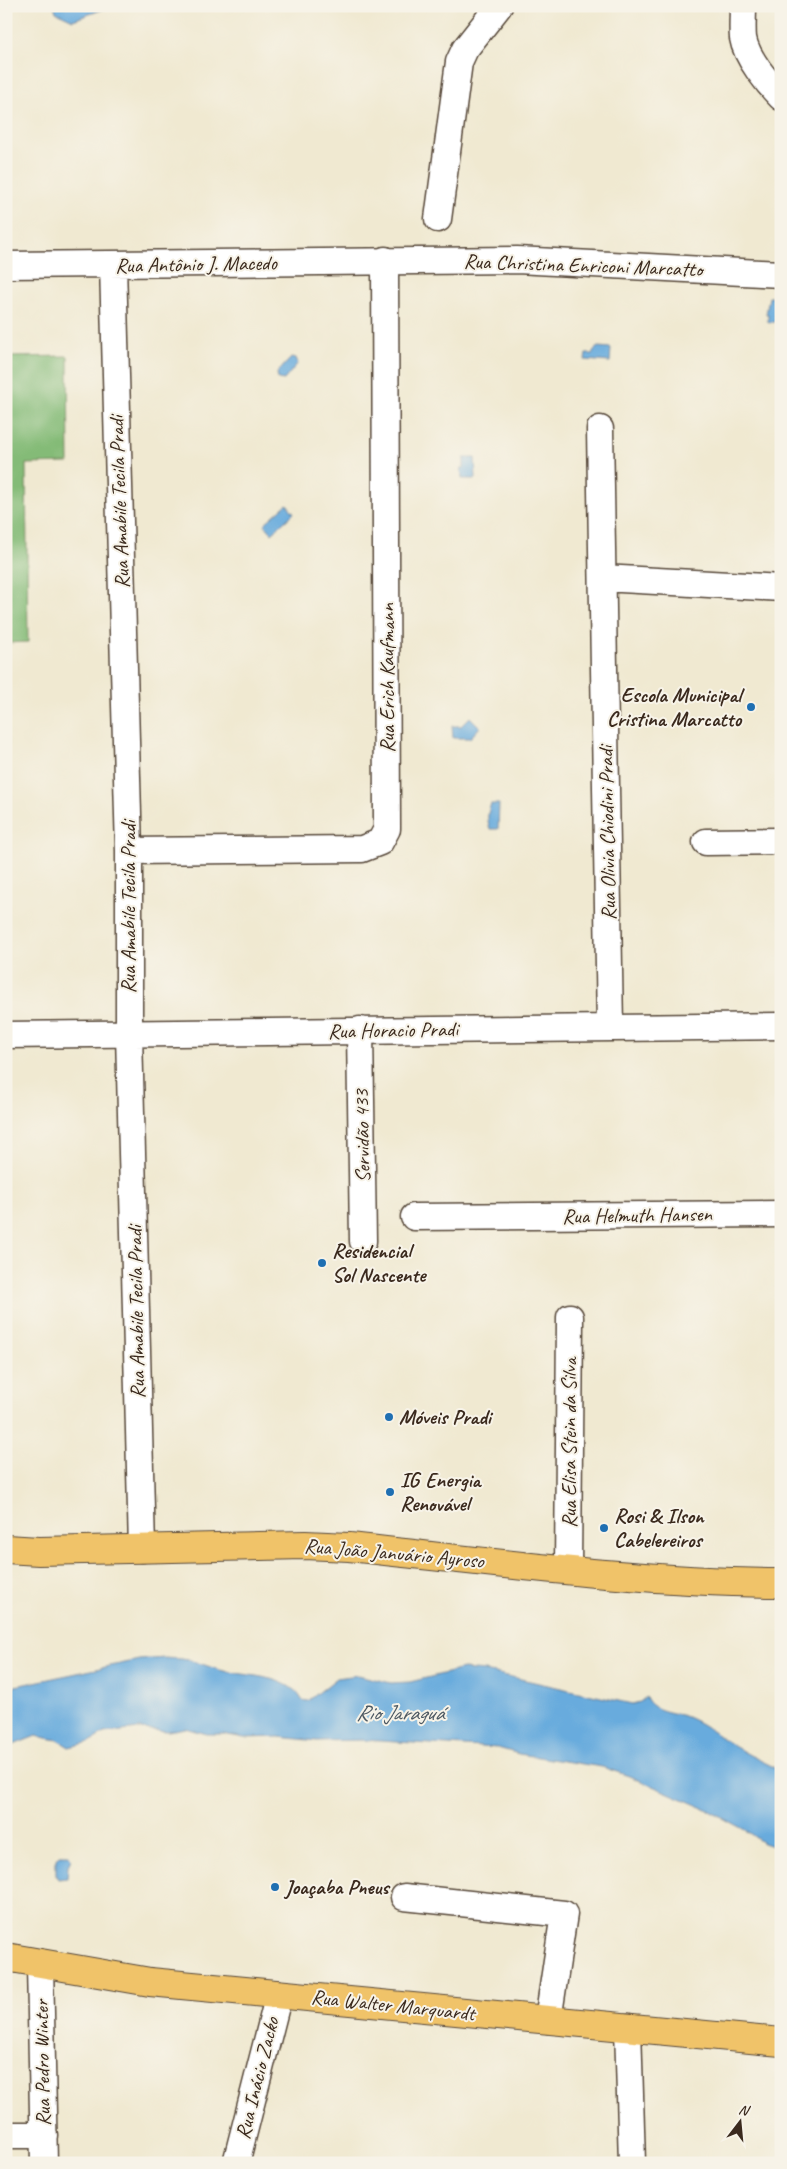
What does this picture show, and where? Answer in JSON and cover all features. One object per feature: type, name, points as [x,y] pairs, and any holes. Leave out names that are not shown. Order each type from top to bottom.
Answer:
[{"type":"main road","name":"Rua João Januário Ayroso","points":[[6,1549],[40,1551],[305,1545],[349,1547],[568,1570],[724,1583],[781,1583]]},
{"type":"main road","name":"Rua Walter Marquardt","points":[[6,1957],[150,1982],[781,2042]]},
{"type":"street","points":[[438,219],[459,62],[465,49],[499,6]]},
{"type":"street","points":[[743,6],[743,39],[749,53],[768,84],[781,97]]},
{"type":"street","name":"Rua Antônio J. Macedo","points":[[6,265],[385,260]]},
{"type":"street","name":"Rua Christina Enriconi Marcatto","points":[[385,260],[516,260],[781,274]]},
{"type":"street","name":"Rua Erich Kaufmann","points":[[129,851],[362,849],[380,842],[387,829],[385,260]]},
{"type":"street","name":"Rua Amabile Tecila Pradi","points":[[113,265],[129,851],[129,1034],[142,1548]]},
{"type":"street","name":"Rua Olivia Chiodini Pradi","points":[[600,429],[610,1027]]},
{"type":"street","points":[[603,578],[781,588]]},
{"type":"street","points":[[706,842],[781,841]]},
{"type":"street","name":"Rua Horacio Pradi","points":[[6,1035],[781,1026]]},
{"type":"street","points":[[347,1145],[353,1030]]},
{"type":"street","name":"Servidão 433","points":[[353,1030],[363,1241]]},
{"type":"street","name":"Rua Helmuth Hansen","points":[[414,1217],[781,1214]]},
{"type":"street","name":"Rua Elisa Stein da Silva","points":[[568,1570],[570,1317]]},
{"type":"street","points":[[404,1897],[564,1914],[548,2020]]},
{"type":"street","name":"Rua Pedro Winter","points":[[40,1964],[44,2163]]},
{"type":"street","name":"Rua Inácio Zacko","points":[[236,2163],[279,1994]]},
{"type":"street","points":[[628,2027],[632,2163]]},
{"type":"street","points":[[6,2135],[44,2135]]},
{"type":"green space","points":[[6,307],[7,357],[68,356],[69,463],[26,464],[28,642],[6,643]]},
{"type":"water","points":[[54,6],[112,6],[73,20],[56,12]]},
{"type":"water","points":[[769,297],[780,297],[778,322],[768,322],[768,314],[766,314]]},
{"type":"water","points":[[598,347],[611,348],[610,362],[585,360],[586,354],[592,354]]},
{"type":"water","points":[[292,357],[296,358],[298,363],[284,380],[278,379],[277,373]]},
{"type":"water","points":[[464,458],[475,458],[476,479],[462,479],[461,468],[464,468]]},
{"type":"water","points":[[287,504],[294,513],[272,533],[264,524]]},
{"type":"water","points":[[470,717],[480,727],[470,738],[453,738],[452,726],[461,726]]},
{"type":"water","points":[[491,804],[499,804],[498,829],[490,829],[489,826],[488,813]]},
{"type":"water","name":"Rio Jaraguá","points":[[165,1658],[189,1660],[224,1671],[280,1682],[297,1692],[302,1700],[308,1701],[337,1678],[358,1675],[391,1683],[410,1682],[463,1669],[485,1671],[632,1704],[640,1702],[646,1697],[649,1702],[659,1709],[696,1721],[732,1745],[781,1771],[781,1849],[763,1843],[745,1830],[706,1809],[629,1776],[602,1767],[519,1754],[498,1748],[363,1740],[317,1741],[279,1737],[244,1738],[223,1734],[206,1734],[185,1728],[168,1731],[139,1729],[104,1733],[90,1742],[69,1747],[58,1740],[36,1736],[6,1748],[6,1688],[139,1660]]},
{"type":"water","points":[[59,1855],[69,1855],[71,1859],[67,1878],[58,1879],[56,1876],[56,1859]]},
{"type":"place","name":"Escola Municipal Cristina Marcatto","points":[[751,707]]},
{"type":"place","name":"Residencial Sol Nascente","points":[[322,1263]]},
{"type":"place","name":"Móveis Pradi","points":[[389,1417]]},
{"type":"place","name":"IG Energia Renovável","points":[[390,1492]]},
{"type":"place","name":"Rosi & Ilson Cabelereiros","points":[[604,1528]]},
{"type":"place","name":"Joaçaba Pneus","points":[[275,1887]]}]
